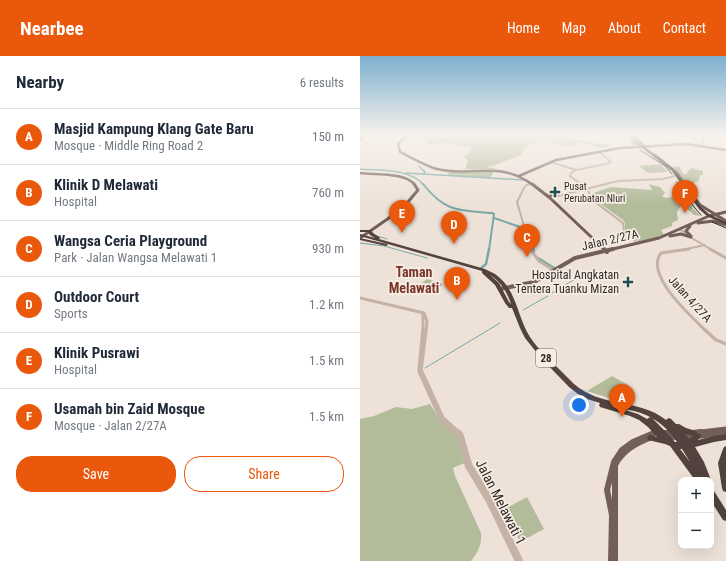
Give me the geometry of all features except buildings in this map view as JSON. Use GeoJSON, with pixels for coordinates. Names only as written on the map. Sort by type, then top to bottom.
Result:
{"type":"FeatureCollection","features":[{"type":"Feature","properties":{"kind":"highway"},"geometry":{"type":"LineString","coordinates":[[657,158],[673,170],[703,210],[726,219]]}},
{"type":"Feature","properties":{"kind":"highway"},"geometry":{"type":"LineString","coordinates":[[658,158],[676,171],[698,203],[726,219]]}},
{"type":"Feature","properties":{"kind":"highway"},"geometry":{"type":"LineString","coordinates":[[361,236],[369,231],[379,239]]}},
{"type":"Feature","properties":{"kind":"highway"},"geometry":{"type":"LineString","coordinates":[[361,236],[379,239],[408,249]]}},
{"type":"Feature","properties":{"kind":"highway"},"geometry":{"type":"LineString","coordinates":[[361,236],[365,241],[375,244],[389,245]]}},
{"type":"Feature","properties":{"kind":"highway"},"geometry":{"type":"LineString","coordinates":[[361,236],[375,244]]}},
{"type":"Feature","properties":{"kind":"highway"},"geometry":{"type":"LineString","coordinates":[[365,241],[365,238],[371,238],[483,271],[504,286]]}},
{"type":"Feature","properties":{"kind":"highway"},"geometry":{"type":"LineString","coordinates":[[371,238],[389,245],[483,271],[496,273],[504,286]]}},
{"type":"Feature","properties":{"kind":"highway"},"geometry":{"type":"LineString","coordinates":[[483,271],[504,286]]}},
{"type":"Feature","properties":{"kind":"highway","name":"28"},"geometry":{"type":"LineString","coordinates":[[504,286],[507,303],[511,307],[523,334],[534,349],[572,389],[582,397],[603,405]]}},
{"type":"Feature","properties":{"kind":"highway","name":"28"},"geometry":{"type":"LineString","coordinates":[[504,286],[531,342],[577,390],[594,400],[654,416],[667,425],[702,477]]}},
{"type":"Feature","properties":{"kind":"highway"},"geometry":{"type":"LineString","coordinates":[[603,405],[638,412],[662,439],[676,446],[688,445],[710,438],[726,436]]}},
{"type":"Feature","properties":{"kind":"highway"},"geometry":{"type":"LineString","coordinates":[[603,405],[637,414],[650,421],[665,435],[701,477]]}},
{"type":"Feature","properties":{"kind":"highway"},"geometry":{"type":"LineString","coordinates":[[638,412],[639,408],[648,410],[682,430],[696,435],[691,442],[691,449]]}},
{"type":"Feature","properties":{"kind":"highway","name":"28"},"geometry":{"type":"LineString","coordinates":[[638,412],[655,419],[664,427],[701,477]]}},
{"type":"Feature","properties":{"kind":"highway"},"geometry":{"type":"LineString","coordinates":[[650,421],[653,428],[651,436],[661,440],[678,451]]}},
{"type":"Feature","properties":{"kind":"highway"},"geometry":{"type":"LineString","coordinates":[[668,421],[682,435],[691,449],[705,473],[704,477]]}},
{"type":"Feature","properties":{"kind":"highway"},"geometry":{"type":"LineString","coordinates":[[678,451],[680,444],[691,449]]}},
{"type":"Feature","properties":{"kind":"highway"},"geometry":{"type":"LineString","coordinates":[[726,449],[722,463],[726,488]]}},
{"type":"Feature","properties":{"kind":"highway"},"geometry":{"type":"LineString","coordinates":[[725,478],[726,457]]}},
{"type":"Feature","properties":{"kind":"highway"},"geometry":{"type":"LineString","coordinates":[[714,494],[726,512]]}},
{"type":"Feature","properties":{"kind":"highway"},"geometry":{"type":"LineString","coordinates":[[714,499],[726,517]]}},
{"type":"Feature","properties":{"kind":"main road"},"geometry":{"type":"LineString","coordinates":[[411,158],[432,168],[454,171],[499,170],[522,175],[550,197],[557,196]]}},
{"type":"Feature","properties":{"kind":"main road"},"geometry":{"type":"LineString","coordinates":[[415,158],[434,167],[457,170],[493,168],[522,175],[550,197],[607,251]]}},
{"type":"Feature","properties":{"kind":"main road"},"geometry":{"type":"LineString","coordinates":[[522,175],[551,162],[575,158]]}},
{"type":"Feature","properties":{"kind":"main road"},"geometry":{"type":"LineString","coordinates":[[657,158],[676,175],[700,206],[715,216]]}},
{"type":"Feature","properties":{"kind":"main road"},"geometry":{"type":"LineString","coordinates":[[658,158],[671,166],[698,206],[706,212],[726,219]]}},
{"type":"Feature","properties":{"kind":"main road"},"geometry":{"type":"LineString","coordinates":[[360,173],[400,177],[411,180],[418,190],[402,209],[369,231]]}},
{"type":"Feature","properties":{"kind":"main road"},"geometry":{"type":"LineString","coordinates":[[550,197],[557,196]]}},
{"type":"Feature","properties":{"kind":"main road"},"geometry":{"type":"LineString","coordinates":[[705,217],[706,212]]}},
{"type":"Feature","properties":{"kind":"main road","name":"Jalan 2/27A"},"geometry":{"type":"LineString","coordinates":[[504,286],[535,283],[571,260],[653,241],[668,236],[705,217],[715,216],[726,219]]}},
{"type":"Feature","properties":{"kind":"main road","name":"Jalan 2/27A"},"geometry":{"type":"LineString","coordinates":[[554,271],[577,259],[659,238],[715,216]]}},
{"type":"Feature","properties":{"kind":"main road"},"geometry":{"type":"LineString","coordinates":[[698,223],[726,219]]}},
{"type":"Feature","properties":{"kind":"main road"},"geometry":{"type":"LineString","coordinates":[[691,226],[686,231],[691,237]]}},
{"type":"Feature","properties":{"kind":"main road"},"geometry":{"type":"LineString","coordinates":[[668,236],[678,234],[691,237]]}},
{"type":"Feature","properties":{"kind":"main road"},"geometry":{"type":"LineString","coordinates":[[629,247],[653,241]]}},
{"type":"Feature","properties":{"kind":"main road"},"geometry":{"type":"LineString","coordinates":[[602,246],[616,249]]}},
{"type":"Feature","properties":{"kind":"main road"},"geometry":{"type":"LineString","coordinates":[[596,253],[602,246]]}},
{"type":"Feature","properties":{"kind":"main road"},"geometry":{"type":"LineString","coordinates":[[696,435],[726,429]]}},
{"type":"Feature","properties":{"kind":"main road"},"geometry":{"type":"LineString","coordinates":[[611,561],[612,515],[607,499],[608,479],[618,455],[627,445],[651,436],[696,435],[726,432]]}},
{"type":"Feature","properties":{"kind":"main road"},"geometry":{"type":"LineString","coordinates":[[615,561],[614,499],[616,465],[618,459],[629,448],[651,436]]}},
{"type":"Feature","properties":{"kind":"main road"},"geometry":{"type":"LineString","coordinates":[[607,499],[612,501],[614,499]]}},
{"type":"Feature","properties":{"kind":"street"},"geometry":{"type":"LineString","coordinates":[[551,162],[575,170],[609,162],[604,158]]}},
{"type":"Feature","properties":{"kind":"street"},"geometry":{"type":"LineString","coordinates":[[575,170],[571,174],[571,178],[585,188],[595,202],[623,223],[624,230],[638,244]]}},
{"type":"Feature","properties":{"kind":"street"},"geometry":{"type":"LineString","coordinates":[[620,180],[665,178],[676,175]]}},
{"type":"Feature","properties":{"kind":"street"},"geometry":{"type":"LineString","coordinates":[[585,188],[621,180],[663,179],[676,175]]}},
{"type":"Feature","properties":{"kind":"street"},"geometry":{"type":"LineString","coordinates":[[557,196],[626,178],[632,179]]}},
{"type":"Feature","properties":{"kind":"street"},"geometry":{"type":"LineString","coordinates":[[531,183],[525,186],[517,202],[524,222],[528,248],[538,261],[554,271]]}},
{"type":"Feature","properties":{"kind":"street"},"geometry":{"type":"LineString","coordinates":[[679,230],[726,257]]}},
{"type":"Feature","properties":{"kind":"street","name":"Jalan 4/27A"},"geometry":{"type":"LineString","coordinates":[[705,245],[661,253],[658,257],[659,278],[710,335],[718,342],[726,344]]}},
{"type":"Feature","properties":{"kind":"street","name":"Jalan Melawati 1"},"geometry":{"type":"LineString","coordinates":[[360,299],[365,298],[424,313],[427,320],[421,370],[443,418],[461,434],[470,465],[491,500],[521,561]]}},
{"type":"Feature","properties":{"kind":"street","name":"Jalan Melawati 1"},"geometry":{"type":"LineString","coordinates":[[360,299],[420,312],[423,314],[424,320],[418,365],[427,392],[441,420],[459,436],[467,466],[488,501],[517,561]]}},
{"type":"Feature","properties":{"kind":"green space"},"geometry":{"type":"Polygon","coordinates":[[[465,158],[514,158],[486,167],[498,169],[465,169],[468,161],[465,158]]]}},
{"type":"Feature","properties":{"kind":"green space"},"geometry":{"type":"Polygon","coordinates":[[[660,164],[668,172],[648,173],[639,166],[660,164]]]}},
{"type":"Feature","properties":{"kind":"green space"},"geometry":{"type":"Polygon","coordinates":[[[679,166],[683,174],[686,174],[691,168],[703,171],[703,175],[700,175],[699,181],[688,185],[673,167],[679,166]]]}},
{"type":"Feature","properties":{"kind":"green space"},"geometry":{"type":"Polygon","coordinates":[[[451,171],[494,171],[490,178],[447,175],[451,171]]]}},
{"type":"Feature","properties":{"kind":"green space"},"geometry":{"type":"Polygon","coordinates":[[[649,184],[660,187],[665,193],[662,196],[666,198],[682,195],[700,216],[694,215],[682,204],[677,212],[678,220],[672,223],[672,226],[661,230],[664,235],[640,243],[625,230],[625,223],[623,220],[598,202],[591,194],[611,187],[652,190],[649,184]]]}},
{"type":"Feature","properties":{"kind":"green space"},"geometry":{"type":"Polygon","coordinates":[[[427,279],[443,284],[434,293],[417,287],[427,279]]]}},
{"type":"Feature","properties":{"kind":"green space"},"geometry":{"type":"Polygon","coordinates":[[[612,376],[628,385],[612,399],[587,391],[612,376]]]}},
{"type":"Feature","properties":{"kind":"green space"},"geometry":{"type":"Polygon","coordinates":[[[430,404],[440,420],[456,433],[467,462],[453,468],[455,476],[481,533],[481,541],[476,555],[471,561],[360,561],[360,419],[374,416],[396,407],[412,409],[430,404]]]}},
{"type":"Feature","properties":{"kind":"green space"},"geometry":{"type":"Polygon","coordinates":[[[527,497],[544,529],[520,542],[505,509],[527,497]]]}},
{"type":"Feature","properties":{"kind":"waterway"},"geometry":{"type":"LineString","coordinates":[[419,166],[425,172],[423,174]]}},
{"type":"Feature","properties":{"kind":"waterway"},"geometry":{"type":"LineString","coordinates":[[360,169],[386,170],[403,173],[411,176],[424,185]]}},
{"type":"Feature","properties":{"kind":"waterway"},"geometry":{"type":"LineString","coordinates":[[406,173],[523,180]]}},
{"type":"Feature","properties":{"kind":"waterway"},"geometry":{"type":"LineString","coordinates":[[424,185],[445,205],[461,210],[491,213]]}},
{"type":"Feature","properties":{"kind":"waterway"},"geometry":{"type":"LineString","coordinates":[[489,250],[494,214],[492,213]]}},
{"type":"Feature","properties":{"kind":"waterway"},"geometry":{"type":"LineString","coordinates":[[494,218],[523,228]]}},
{"type":"Feature","properties":{"kind":"waterway"},"geometry":{"type":"LineString","coordinates":[[527,229],[533,250]]}},
{"type":"Feature","properties":{"kind":"waterway"},"geometry":{"type":"LineString","coordinates":[[377,236],[387,239]]}},
{"type":"Feature","properties":{"kind":"waterway"},"geometry":{"type":"LineString","coordinates":[[360,243],[384,246],[427,258]]}},
{"type":"Feature","properties":{"kind":"waterway"},"geometry":{"type":"LineString","coordinates":[[481,268],[486,264],[489,249]]}},
{"type":"Feature","properties":{"kind":"waterway"},"geometry":{"type":"LineString","coordinates":[[538,258],[554,268]]}},
{"type":"Feature","properties":{"kind":"waterway"},"geometry":{"type":"LineString","coordinates":[[550,294],[580,276]]}},
{"type":"Feature","properties":{"kind":"waterway"},"geometry":{"type":"LineString","coordinates":[[523,310],[548,296]]}},
{"type":"Feature","properties":{"kind":"waterway"},"geometry":{"type":"LineString","coordinates":[[425,368],[500,323]]}},
{"type":"Feature","properties":{"kind":"tram line"},"geometry":{"type":"LineString","coordinates":[[652,158],[665,166],[672,174]]}},
{"type":"Feature","properties":{"kind":"tram line"},"geometry":{"type":"LineString","coordinates":[[683,194],[701,215]]}},
{"type":"Feature","properties":{"kind":"tram line"},"geometry":{"type":"LineString","coordinates":[[712,222],[726,228]]}},
{"type":"Feature","properties":{"kind":"place","name":"Pusat Perubatan Nluri"},"geometry":{"type":"Point","coordinates":[555,192]}},
{"type":"Feature","properties":{"kind":"place","name":"Usamah bin Zaid Mosque"},"geometry":{"type":"Point","coordinates":[685,213]}},
{"type":"Feature","properties":{"kind":"place","name":"Klinik Pusrawi"},"geometry":{"type":"Point","coordinates":[402,233]}},
{"type":"Feature","properties":{"kind":"place","name":"Outdoor Court"},"geometry":{"type":"Point","coordinates":[454,244]}},
{"type":"Feature","properties":{"kind":"place","name":"Wangsa Ceria Playground"},"geometry":{"type":"Point","coordinates":[527,257]}},
{"type":"Feature","properties":{"kind":"place","name":"Hospital Angkatan Tentera Tuanku Mizan"},"geometry":{"type":"Point","coordinates":[628,282]}},
{"type":"Feature","properties":{"kind":"place","name":"Klinik D Melawati"},"geometry":{"type":"Point","coordinates":[457,300]}},
{"type":"Feature","properties":{"kind":"place","name":"Masjid Kampung Klang Gate Baru"},"geometry":{"type":"Point","coordinates":[622,417]}},
{"type":"Feature","properties":{"kind":"district","name":"Taman Melawati"},"geometry":{"type":"Point","coordinates":[414,280]}}]}
